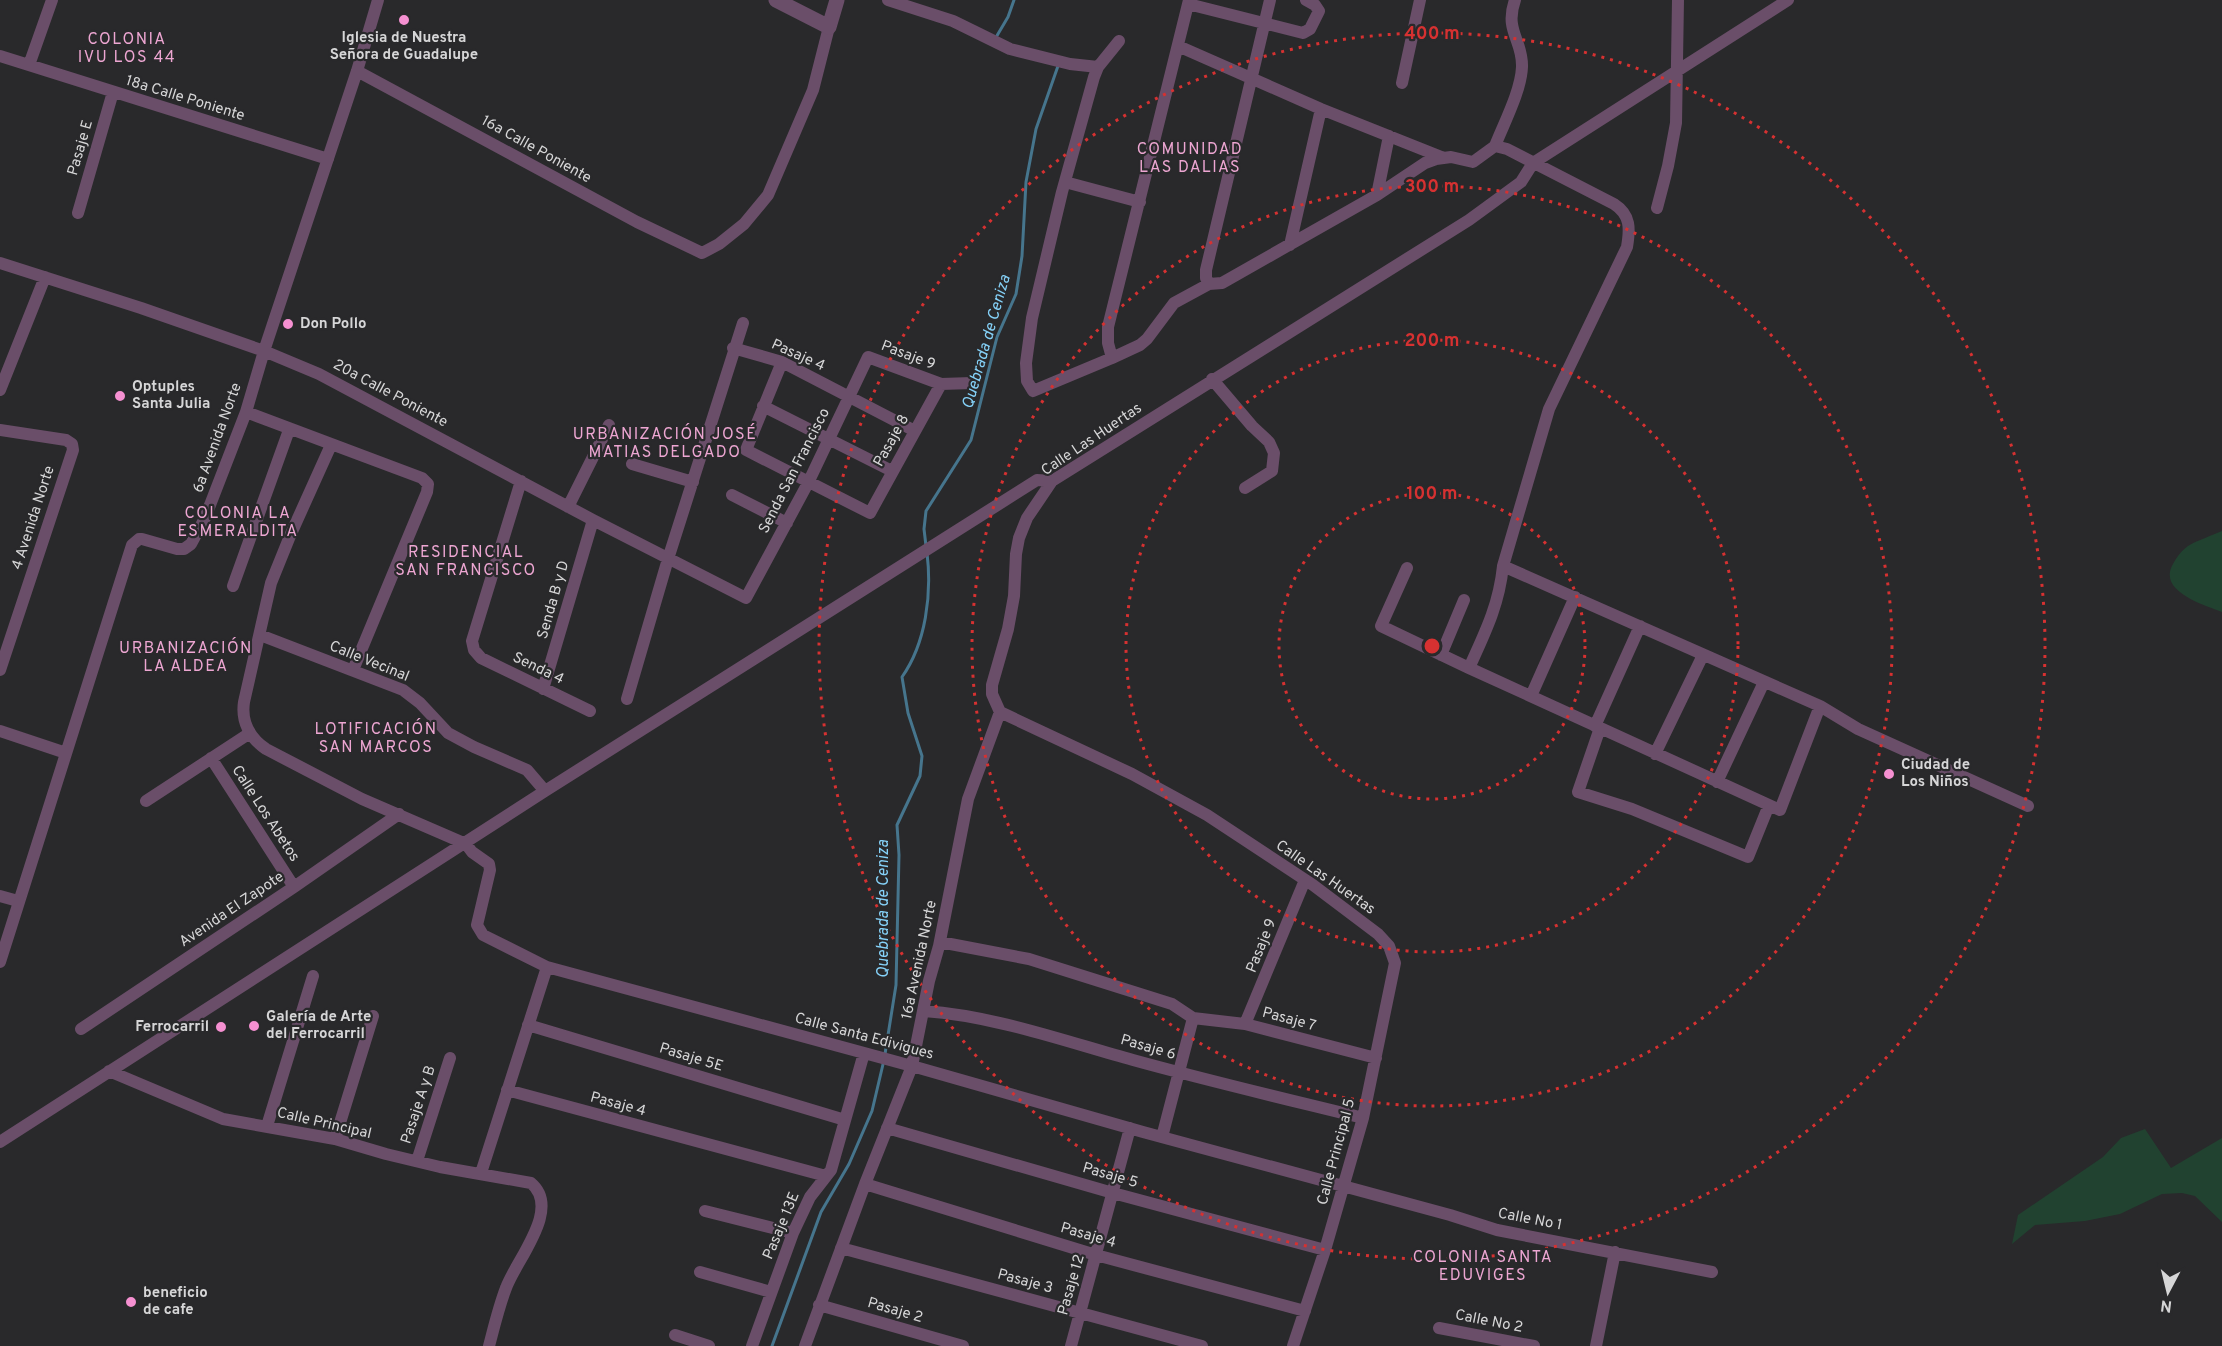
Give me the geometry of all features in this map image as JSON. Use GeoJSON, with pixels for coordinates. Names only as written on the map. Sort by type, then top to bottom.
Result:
{"type":"FeatureCollection","features":[{"type":"Feature","properties":{"kind":"street"},"geometry":{"type":"LineString","coordinates":[[29,65],[52,0]]}},
{"type":"Feature","properties":{"kind":"street","name":"6a Avenida Norte"},"geometry":{"type":"LineString","coordinates":[[0,962],[132,545],[142,539],[180,549],[191,544],[205,518],[246,412],[378,0]]}},
{"type":"Feature","properties":{"kind":"street"},"geometry":{"type":"LineString","coordinates":[[776,0],[829,27],[837,0]]}},
{"type":"Feature","properties":{"kind":"street"},"geometry":{"type":"LineString","coordinates":[[888,0],[953,21],[1010,50],[1070,64],[1098,67]]}},
{"type":"Feature","properties":{"kind":"street"},"geometry":{"type":"LineString","coordinates":[[1209,284],[1206,270],[1270,0]]}},
{"type":"Feature","properties":{"kind":"street"},"geometry":{"type":"LineString","coordinates":[[1112,358],[1108,343],[1108,327],[1189,2],[1303,33],[1308,31],[1319,11],[1315,5],[1306,0]]}},
{"type":"Feature","properties":{"kind":"street"},"geometry":{"type":"LineString","coordinates":[[1401,83],[1420,0]]}},
{"type":"Feature","properties":{"kind":"street"},"geometry":{"type":"LineString","coordinates":[[1119,41],[1098,67],[1065,182],[1032,318],[1026,363],[1027,381],[1033,391],[1140,345],[1174,303],[1209,284],[1222,283],[1377,195],[1425,163],[1451,157],[1473,162],[1495,146],[1521,80],[1521,55],[1511,27],[1510,13],[1515,0]]}},
{"type":"Feature","properties":{"kind":"street"},"geometry":{"type":"LineString","coordinates":[[1657,208],[1676,123],[1678,0]]}},
{"type":"Feature","properties":{"kind":"street","name":"Calle Las Huertas"},"geometry":{"type":"LineString","coordinates":[[1395,963],[1389,946],[1378,934],[1305,880],[1206,815],[1151,784],[1000,712],[992,694],[992,685],[1008,629],[1014,596],[1016,554],[1019,538],[1027,518],[1052,481],[1469,220],[1521,182],[1533,163],[1788,0]]}},
{"type":"Feature","properties":{"kind":"street","name":"16a Calle Poniente"},"geometry":{"type":"LineString","coordinates":[[357,71],[637,222],[702,253],[719,244],[744,224],[768,195],[813,90],[829,27]]}},
{"type":"Feature","properties":{"kind":"street"},"geometry":{"type":"LineString","coordinates":[[1178,46],[1321,109],[1444,158]]}},
{"type":"Feature","properties":{"kind":"street","name":"18a Calle Poniente"},"geometry":{"type":"LineString","coordinates":[[0,56],[328,159]]}},
{"type":"Feature","properties":{"kind":"street","name":"Pasaje E"},"geometry":{"type":"LineString","coordinates":[[78,213],[113,92]]}},
{"type":"Feature","properties":{"kind":"street"},"geometry":{"type":"LineString","coordinates":[[1290,245],[1321,109]]}},
{"type":"Feature","properties":{"kind":"street"},"geometry":{"type":"LineString","coordinates":[[1377,195],[1389,136]]}},
{"type":"Feature","properties":{"kind":"street"},"geometry":{"type":"LineString","coordinates":[[1469,668],[1494,614],[1501,591],[1503,566],[1549,409],[1627,247],[1630,233],[1629,220],[1622,209],[1508,149],[1495,146]]}},
{"type":"Feature","properties":{"kind":"street"},"geometry":{"type":"LineString","coordinates":[[1065,182],[1140,202]]}},
{"type":"Feature","properties":{"kind":"street","name":"20a Calle Poniente"},"geometry":{"type":"LineString","coordinates":[[0,263],[264,351],[319,374],[568,507],[746,598]]}},
{"type":"Feature","properties":{"kind":"street"},"geometry":{"type":"LineString","coordinates":[[0,390],[45,278]]}},
{"type":"Feature","properties":{"kind":"street"},"geometry":{"type":"LineString","coordinates":[[627,699],[668,559],[743,323]]}},
{"type":"Feature","properties":{"kind":"street","name":"Pasaje 4"},"geometry":{"type":"LineString","coordinates":[[734,348],[782,362],[849,397]]}},
{"type":"Feature","properties":{"kind":"street","name":"Pasaje 9"},"geometry":{"type":"LineString","coordinates":[[868,357],[941,384],[972,383]]}},
{"type":"Feature","properties":{"kind":"street","name":"Senda San Francisco"},"geometry":{"type":"LineString","coordinates":[[746,598],[808,483],[868,357]]}},
{"type":"Feature","properties":{"kind":"street"},"geometry":{"type":"LineString","coordinates":[[782,362],[746,450],[808,483]]}},
{"type":"Feature","properties":{"kind":"street"},"geometry":{"type":"LineString","coordinates":[[1212,379],[1252,426],[1269,442],[1274,453],[1272,471],[1245,488]]}},
{"type":"Feature","properties":{"kind":"street","name":"Pasaje 8"},"geometry":{"type":"LineString","coordinates":[[808,483],[870,513],[941,384]]}},
{"type":"Feature","properties":{"kind":"street"},"geometry":{"type":"LineString","coordinates":[[849,397],[915,431]]}},
{"type":"Feature","properties":{"kind":"street"},"geometry":{"type":"LineString","coordinates":[[763,406],[892,471]]}},
{"type":"Feature","properties":{"kind":"street"},"geometry":{"type":"LineString","coordinates":[[246,412],[422,478],[428,484],[428,492],[353,670]]}},
{"type":"Feature","properties":{"kind":"street"},"geometry":{"type":"LineString","coordinates":[[568,507],[609,425]]}},
{"type":"Feature","properties":{"kind":"street","name":"4 Avenida Norte"},"geometry":{"type":"LineString","coordinates":[[0,430],[66,440],[72,444],[73,450],[0,670]]}},
{"type":"Feature","properties":{"kind":"street"},"geometry":{"type":"LineString","coordinates":[[233,586],[289,430]]}},
{"type":"Feature","properties":{"kind":"street"},"geometry":{"type":"LineString","coordinates":[[331,445],[271,583],[243,712],[250,733],[266,749],[326,782],[466,844]]}},
{"type":"Feature","properties":{"kind":"street"},"geometry":{"type":"LineString","coordinates":[[632,464],[693,482]]}},
{"type":"Feature","properties":{"kind":"street"},"geometry":{"type":"LineString","coordinates":[[0,1142],[1037,480],[1052,481]]}},
{"type":"Feature","properties":{"kind":"street","name":"Senda 4"},"geometry":{"type":"LineString","coordinates":[[521,481],[472,641],[474,650],[481,658],[590,711]]}},
{"type":"Feature","properties":{"kind":"street"},"geometry":{"type":"LineString","coordinates":[[732,495],[787,524]]}},
{"type":"Feature","properties":{"kind":"street","name":"Senda B y D"},"geometry":{"type":"LineString","coordinates":[[543,689],[593,520]]}},
{"type":"Feature","properties":{"kind":"street"},"geometry":{"type":"LineString","coordinates":[[1503,566],[1820,706],[1858,729],[2028,806]]}},
{"type":"Feature","properties":{"kind":"street"},"geometry":{"type":"LineString","coordinates":[[1407,568],[1381,626],[1780,810],[1820,706]]}},
{"type":"Feature","properties":{"kind":"street"},"geometry":{"type":"LineString","coordinates":[[1530,696],[1575,597]]}},
{"type":"Feature","properties":{"kind":"street"},"geometry":{"type":"LineString","coordinates":[[1441,655],[1464,600]]}},
{"type":"Feature","properties":{"kind":"street"},"geometry":{"type":"LineString","coordinates":[[1640,626],[1597,727],[1578,792],[1653,817],[1748,857],[1769,805]]}},
{"type":"Feature","properties":{"kind":"street","name":"Calle Vecinal"},"geometry":{"type":"LineString","coordinates":[[260,634],[403,690],[420,703],[448,733],[527,770],[545,792]]}},
{"type":"Feature","properties":{"kind":"street"},"geometry":{"type":"LineString","coordinates":[[1655,754],[1703,655]]}},
{"type":"Feature","properties":{"kind":"street"},"geometry":{"type":"LineString","coordinates":[[1718,782],[1764,682]]}},
{"type":"Feature","properties":{"kind":"street","name":"16a Avenida Norte"},"geometry":{"type":"LineString","coordinates":[[805,1346],[840,1248],[900,1091],[912,1066],[929,981],[940,942],[968,799],[1000,712]]}},
{"type":"Feature","properties":{"kind":"street"},"geometry":{"type":"LineString","coordinates":[[0,731],[66,753]]}},
{"type":"Feature","properties":{"kind":"street"},"geometry":{"type":"LineString","coordinates":[[146,801],[250,733]]}},
{"type":"Feature","properties":{"kind":"street","name":"Calle Los Abetos"},"geometry":{"type":"LineString","coordinates":[[211,758],[294,887]]}},
{"type":"Feature","properties":{"kind":"street","name":"Avenida El Zapote"},"geometry":{"type":"LineString","coordinates":[[81,1029],[399,814]]}},
{"type":"Feature","properties":{"kind":"street","name":"Calle Santa Edivigues"},"geometry":{"type":"LineString","coordinates":[[466,844],[472,852],[489,864],[490,870],[477,928],[483,935],[547,967],[1344,1186]]}},
{"type":"Feature","properties":{"kind":"street","name":"Pasaje 9"},"geometry":{"type":"LineString","coordinates":[[1245,1024],[1305,880]]}},
{"type":"Feature","properties":{"kind":"street"},"geometry":{"type":"LineString","coordinates":[[0,896],[18,901]]}},
{"type":"Feature","properties":{"kind":"street"},"geometry":{"type":"LineString","coordinates":[[940,942],[1029,959],[1172,1004],[1193,1018],[1162,1137]]}},
{"type":"Feature","properties":{"kind":"street","name":"Calle Principal 5"},"geometry":{"type":"LineString","coordinates":[[1293,1346],[1325,1250],[1363,1118],[1395,963]]}},
{"type":"Feature","properties":{"kind":"street"},"geometry":{"type":"LineString","coordinates":[[481,1173],[547,967]]}},
{"type":"Feature","properties":{"kind":"street"},"geometry":{"type":"LineString","coordinates":[[267,1126],[313,976]]}},
{"type":"Feature","properties":{"kind":"street","name":"Pasaje 6"},"geometry":{"type":"LineString","coordinates":[[924,1011],[958,1013],[1012,1026],[1179,1073],[1363,1118]]}},
{"type":"Feature","properties":{"kind":"street"},"geometry":{"type":"LineString","coordinates":[[335,1140],[373,1016]]}},
{"type":"Feature","properties":{"kind":"street","name":"Pasaje 7"},"geometry":{"type":"LineString","coordinates":[[1193,1018],[1245,1024],[1376,1058]]}},
{"type":"Feature","properties":{"kind":"street","name":"Pasaje 5E"},"geometry":{"type":"LineString","coordinates":[[528,1025],[845,1120]]}},
{"type":"Feature","properties":{"kind":"street","name":"Pasaje 13E"},"geometry":{"type":"LineString","coordinates":[[752,1346],[793,1233],[810,1197],[831,1170],[864,1053]]}},
{"type":"Feature","properties":{"kind":"street","name":"Pasaje A y B"},"geometry":{"type":"LineString","coordinates":[[417,1161],[450,1058]]}},
{"type":"Feature","properties":{"kind":"street","name":"Calle Principal"},"geometry":{"type":"LineString","coordinates":[[109,1071],[223,1119],[335,1140],[417,1161],[531,1183],[541,1195],[542,1212],[535,1231],[506,1286],[489,1346]]}},
{"type":"Feature","properties":{"kind":"street","name":"Pasaje 4"},"geometry":{"type":"LineString","coordinates":[[507,1090],[826,1176]]}},
{"type":"Feature","properties":{"kind":"street","name":"Pasaje 5"},"geometry":{"type":"LineString","coordinates":[[887,1128],[1113,1193],[1325,1250]]}},
{"type":"Feature","properties":{"kind":"street","name":"Pasaje 12"},"geometry":{"type":"LineString","coordinates":[[1071,1346],[1130,1128]]}},
{"type":"Feature","properties":{"kind":"street","name":"Pasaje 4"},"geometry":{"type":"LineString","coordinates":[[865,1184],[1096,1255],[1305,1311]]}},
{"type":"Feature","properties":{"kind":"street","name":"Calle No 1"},"geometry":{"type":"LineString","coordinates":[[1344,1186],[1497,1230],[1712,1272]]}},
{"type":"Feature","properties":{"kind":"street"},"geometry":{"type":"LineString","coordinates":[[705,1210],[793,1233]]}},
{"type":"Feature","properties":{"kind":"street","name":"Pasaje 3"},"geometry":{"type":"LineString","coordinates":[[840,1248],[1202,1346]]}},
{"type":"Feature","properties":{"kind":"street"},"geometry":{"type":"LineString","coordinates":[[1596,1346],[1615,1252]]}},
{"type":"Feature","properties":{"kind":"street"},"geometry":{"type":"LineString","coordinates":[[700,1272],[771,1292]]}},
{"type":"Feature","properties":{"kind":"street","name":"Pasaje 2"},"geometry":{"type":"LineString","coordinates":[[819,1305],[963,1346]]}},
{"type":"Feature","properties":{"kind":"street","name":"Calle No 2"},"geometry":{"type":"LineString","coordinates":[[1439,1328],[1534,1346]]}},
{"type":"Feature","properties":{"kind":"street"},"geometry":{"type":"LineString","coordinates":[[675,1335],[709,1346]]}},
{"type":"Feature","properties":{"kind":"green space"},"geometry":{"type":"Polygon","coordinates":[[[2222,531],[2222,612],[2185,596],[2171,582],[2170,574],[2181,552],[2196,542],[2222,531]]]}},
{"type":"Feature","properties":{"kind":"green space"},"geometry":{"type":"Polygon","coordinates":[[[2145,1129],[2171,1168],[2222,1138],[2222,1222],[2195,1196],[2182,1193],[2162,1194],[2120,1214],[2085,1221],[2035,1225],[2012,1244],[2018,1215],[2103,1157],[2121,1138],[2145,1129]]]}},
{"type":"Feature","properties":{"kind":"waterway","name":"Quebrada de Ceniza"},"geometry":{"type":"LineString","coordinates":[[995,39],[1008,17],[1014,0]]}},
{"type":"Feature","properties":{"kind":"waterway","name":"Quebrada de Ceniza"},"geometry":{"type":"LineString","coordinates":[[926,546],[924,529],[926,511],[971,440],[997,337],[1016,294],[1022,256],[1026,182],[1036,129],[1058,66]]}},
{"type":"Feature","properties":{"kind":"waterway","name":"Quebrada de Ceniza"},"geometry":{"type":"LineString","coordinates":[[885,1054],[896,985],[899,855],[897,825],[920,776],[922,756],[908,713],[902,677],[922,634],[929,585],[927,553]]}},
{"type":"Feature","properties":{"kind":"waterway","name":"Quebrada de Ceniza"},"geometry":{"type":"LineString","coordinates":[[772,1346],[821,1212],[849,1164],[872,1111],[884,1060]]}},
{"type":"Feature","properties":{"kind":"place","name":"Iglesia de Nuestra Señora de Guadalupe"},"geometry":{"type":"Point","coordinates":[404,20]}},
{"type":"Feature","properties":{"kind":"place","name":"Don Pollo"},"geometry":{"type":"Point","coordinates":[288,324]}},
{"type":"Feature","properties":{"kind":"place","name":"Optuples Santa Julia"},"geometry":{"type":"Point","coordinates":[120,396]}},
{"type":"Feature","properties":{"kind":"place","name":"Ciudad de Los Niños"},"geometry":{"type":"Point","coordinates":[1889,774]}},
{"type":"Feature","properties":{"kind":"place","name":"Galería de Arte del Ferrocarril"},"geometry":{"type":"Point","coordinates":[254,1026]}},
{"type":"Feature","properties":{"kind":"place","name":"Ferrocarril"},"geometry":{"type":"Point","coordinates":[221,1027]}},
{"type":"Feature","properties":{"kind":"place","name":"beneficio de cafe"},"geometry":{"type":"Point","coordinates":[131,1302]}},
{"type":"Feature","properties":{"kind":"district","name":"COLONIA IVU LOS 44"},"geometry":{"type":"Point","coordinates":[127,49]}},
{"type":"Feature","properties":{"kind":"district","name":"COMUNIDAD LAS DALIAS"},"geometry":{"type":"Point","coordinates":[1190,159]}},
{"type":"Feature","properties":{"kind":"district","name":"URBANIZACIÓN JOSÉ MATIAS DELGADO"},"geometry":{"type":"Point","coordinates":[665,444]}},
{"type":"Feature","properties":{"kind":"district","name":"COLONIA LA ESMERALDITA"},"geometry":{"type":"Point","coordinates":[238,523]}},
{"type":"Feature","properties":{"kind":"district","name":"RESIDENCIAL SAN FRANCISCO"},"geometry":{"type":"Point","coordinates":[466,562]}},
{"type":"Feature","properties":{"kind":"district","name":"URBANIZACIÓN LA ALDEA"},"geometry":{"type":"Point","coordinates":[186,658]}},
{"type":"Feature","properties":{"kind":"district","name":"LOTIFICACIÓN SAN MARCOS"},"geometry":{"type":"Point","coordinates":[376,739]}},
{"type":"Feature","properties":{"kind":"district","name":"COLONIA SANTA EDUVIGES"},"geometry":{"type":"Point","coordinates":[1483,1267]}}]}
